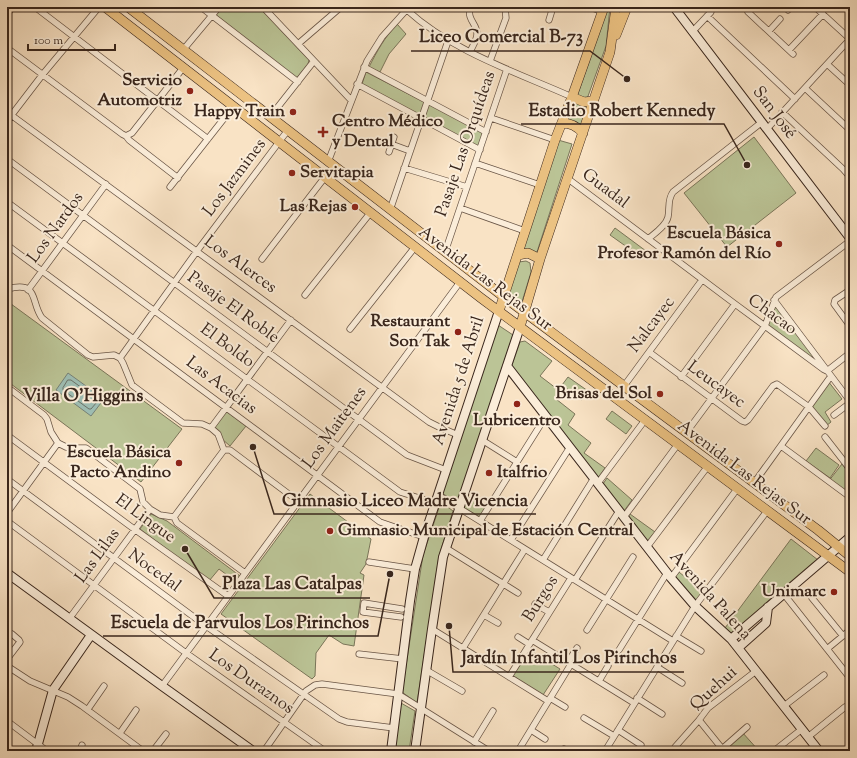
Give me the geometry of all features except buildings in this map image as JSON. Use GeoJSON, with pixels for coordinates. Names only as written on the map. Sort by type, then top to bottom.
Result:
{"type":"FeatureCollection","features":[{"type":"Feature","properties":{"kind":"main road","name":"Avenida Las Rejas Sur"},"geometry":{"type":"LineString","coordinates":[[104,7],[460,282],[850,572]]}},
{"type":"Feature","properties":{"kind":"main road","name":"Avenida Las Rejas Sur"},"geometry":{"type":"LineString","coordinates":[[128,7],[444,252],[850,556]]}},
{"type":"Feature","properties":{"kind":"main road"},"geometry":{"type":"LineString","coordinates":[[610,52],[616,7]]}},
{"type":"Feature","properties":{"kind":"main road"},"geometry":{"type":"LineString","coordinates":[[520,327],[540,259],[582,133],[627,7]]}},
{"type":"Feature","properties":{"kind":"main road","name":"Avenida 5 de Abril"},"geometry":{"type":"LineString","coordinates":[[499,311],[555,140],[572,97],[600,11]]}},
{"type":"Feature","properties":{"kind":"main road"},"geometry":{"type":"LineString","coordinates":[[572,97],[586,102],[593,102]]}},
{"type":"Feature","properties":{"kind":"main road"},"geometry":{"type":"LineString","coordinates":[[562,123],[579,128],[582,133]]}},
{"type":"Feature","properties":{"kind":"main road"},"geometry":{"type":"LineString","coordinates":[[518,255],[528,253],[540,259]]}},
{"type":"Feature","properties":{"kind":"street"},"geometry":{"type":"LineString","coordinates":[[7,14],[13,7]]}},
{"type":"Feature","properties":{"kind":"street"},"geometry":{"type":"LineString","coordinates":[[35,7],[158,100],[208,140]]}},
{"type":"Feature","properties":{"kind":"street"},"geometry":{"type":"LineString","coordinates":[[7,121],[9,113],[99,7]]}},
{"type":"Feature","properties":{"kind":"street"},"geometry":{"type":"LineString","coordinates":[[201,7],[298,82]]}},
{"type":"Feature","properties":{"kind":"street"},"geometry":{"type":"LineString","coordinates":[[183,50],[219,7]]}},
{"type":"Feature","properties":{"kind":"street"},"geometry":{"type":"LineString","coordinates":[[263,7],[351,100]]}},
{"type":"Feature","properties":{"kind":"street"},"geometry":{"type":"LineString","coordinates":[[298,44],[341,7]]}},
{"type":"Feature","properties":{"kind":"street"},"geometry":{"type":"LineString","coordinates":[[470,7],[469,16],[475,26],[477,35],[470,52]]}},
{"type":"Feature","properties":{"kind":"street"},"geometry":{"type":"LineString","coordinates":[[490,61],[506,18],[506,7]]}},
{"type":"Feature","properties":{"kind":"street"},"geometry":{"type":"LineString","coordinates":[[549,20],[553,7]]}},
{"type":"Feature","properties":{"kind":"street"},"geometry":{"type":"LineString","coordinates":[[589,7],[600,11]]}},
{"type":"Feature","properties":{"kind":"street","name":"San José"},"geometry":{"type":"LineString","coordinates":[[674,7],[850,238]]}},
{"type":"Feature","properties":{"kind":"street"},"geometry":{"type":"LineString","coordinates":[[692,32],[712,11],[711,7]]}},
{"type":"Feature","properties":{"kind":"street"},"geometry":{"type":"LineString","coordinates":[[753,7],[748,12],[791,52],[823,14]]}},
{"type":"Feature","properties":{"kind":"street"},"geometry":{"type":"LineString","coordinates":[[648,240],[666,222],[668,217],[669,198],[673,192],[782,112],[850,39],[815,7]]}},
{"type":"Feature","properties":{"kind":"street"},"geometry":{"type":"LineString","coordinates":[[328,162],[364,67],[382,37],[408,8],[431,30],[448,41],[507,69],[572,97]]}},
{"type":"Feature","properties":{"kind":"street"},"geometry":{"type":"LineString","coordinates":[[707,16],[795,99]]}},
{"type":"Feature","properties":{"kind":"street"},"geometry":{"type":"LineString","coordinates":[[769,31],[780,19]]}},
{"type":"Feature","properties":{"kind":"street"},"geometry":{"type":"LineString","coordinates":[[390,210],[448,41]]}},
{"type":"Feature","properties":{"kind":"street"},"geometry":{"type":"LineString","coordinates":[[7,48],[126,136],[129,140],[178,178]]}},
{"type":"Feature","properties":{"kind":"street"},"geometry":{"type":"LineString","coordinates":[[270,117],[314,61]]}},
{"type":"Feature","properties":{"kind":"street"},"geometry":{"type":"LineString","coordinates":[[827,64],[850,85]]}},
{"type":"Feature","properties":{"kind":"street"},"geometry":{"type":"LineString","coordinates":[[364,67],[486,132]]}},
{"type":"Feature","properties":{"kind":"street"},"geometry":{"type":"LineString","coordinates":[[126,136],[132,133],[183,68]]}},
{"type":"Feature","properties":{"kind":"street","name":"Pasaje Las Orquídeas"},"geometry":{"type":"LineString","coordinates":[[444,252],[507,69]]}},
{"type":"Feature","properties":{"kind":"street"},"geometry":{"type":"LineString","coordinates":[[357,84],[480,150]]}},
{"type":"Feature","properties":{"kind":"street"},"geometry":{"type":"LineString","coordinates":[[805,88],[850,130]]}},
{"type":"Feature","properties":{"kind":"street"},"geometry":{"type":"LineString","coordinates":[[170,187],[233,107]]}},
{"type":"Feature","properties":{"kind":"street"},"geometry":{"type":"LineString","coordinates":[[782,112],[843,168],[850,177]]}},
{"type":"Feature","properties":{"kind":"street","name":"Los Alerces"},"geometry":{"type":"LineString","coordinates":[[9,113],[433,424],[458,435]]}},
{"type":"Feature","properties":{"kind":"street"},"geometry":{"type":"LineString","coordinates":[[491,118],[555,140]]}},
{"type":"Feature","properties":{"kind":"street","name":"Los Jazmines"},"geometry":{"type":"LineString","coordinates":[[120,358],[174,282],[288,130]]}},
{"type":"Feature","properties":{"kind":"street"},"geometry":{"type":"LineString","coordinates":[[389,152],[394,137]]}},
{"type":"Feature","properties":{"kind":"street"},"geometry":{"type":"LineString","coordinates":[[391,144],[410,150]]}},
{"type":"Feature","properties":{"kind":"street","name":"Pasaje El Roble"},"geometry":{"type":"LineString","coordinates":[[7,159],[411,458],[446,470]]}},
{"type":"Feature","properties":{"kind":"street"},"geometry":{"type":"LineString","coordinates":[[475,163],[540,185]]}},
{"type":"Feature","properties":{"kind":"street"},"geometry":{"type":"LineString","coordinates":[[404,168],[467,187]]}},
{"type":"Feature","properties":{"kind":"street"},"geometry":{"type":"LineString","coordinates":[[262,259],[325,177]]}},
{"type":"Feature","properties":{"kind":"street","name":"Guadal"},"geometry":{"type":"LineString","coordinates":[[567,178],[702,280]]}},
{"type":"Feature","properties":{"kind":"street","name":"Los Nardos"},"geometry":{"type":"LineString","coordinates":[[28,290],[106,184]]}},
{"type":"Feature","properties":{"kind":"street","name":"El Boldo"},"geometry":{"type":"LineString","coordinates":[[7,202],[400,492],[435,503]]}},
{"type":"Feature","properties":{"kind":"street"},"geometry":{"type":"LineString","coordinates":[[460,208],[525,231]]}},
{"type":"Feature","properties":{"kind":"street"},"geometry":{"type":"LineString","coordinates":[[306,295],[370,212]]}},
{"type":"Feature","properties":{"kind":"street"},"geometry":{"type":"LineString","coordinates":[[686,433],[765,326],[774,300],[779,294],[850,241]]}},
{"type":"Feature","properties":{"kind":"street","name":"Las Acacias"},"geometry":{"type":"LineString","coordinates":[[7,245],[382,524],[424,537]]}},
{"type":"Feature","properties":{"kind":"street"},"geometry":{"type":"LineString","coordinates":[[350,329],[415,247]]}},
{"type":"Feature","properties":{"kind":"street","name":"Chacao"},"geometry":{"type":"LineString","coordinates":[[702,280],[829,373]]}},
{"type":"Feature","properties":{"kind":"street","name":"Nalcayec"},"geometry":{"type":"LineString","coordinates":[[624,386],[702,280]]}},
{"type":"Feature","properties":{"kind":"street","name":"Los Maitenes"},"geometry":{"type":"LineString","coordinates":[[162,686],[460,282]]}},
{"type":"Feature","properties":{"kind":"street"},"geometry":{"type":"LineString","coordinates":[[7,289],[22,287],[28,290],[34,298],[37,310],[42,318],[88,355],[93,357],[114,356],[120,358],[124,363],[132,385],[184,423],[202,424],[211,428],[218,434],[224,450]]}},
{"type":"Feature","properties":{"kind":"street"},"geometry":{"type":"LineString","coordinates":[[850,290],[835,300],[834,304],[850,326]]}},
{"type":"Feature","properties":{"kind":"street"},"geometry":{"type":"LineString","coordinates":[[774,300],[850,402],[834,415]]}},
{"type":"Feature","properties":{"kind":"street"},"geometry":{"type":"LineString","coordinates":[[681,377],[735,304]]}},
{"type":"Feature","properties":{"kind":"street","name":"Avenida 5 de Abril"},"geometry":{"type":"LineString","coordinates":[[391,751],[402,659],[416,569],[424,537],[499,311]]}},
{"type":"Feature","properties":{"kind":"street"},"geometry":{"type":"LineString","coordinates":[[211,428],[291,320]]}},
{"type":"Feature","properties":{"kind":"street"},"geometry":{"type":"LineString","coordinates":[[415,751],[440,571],[459,508],[520,327]]}},
{"type":"Feature","properties":{"kind":"street","name":"Leucayec"},"geometry":{"type":"LineString","coordinates":[[648,352],[742,421],[745,422],[748,420],[775,384],[809,407]]}},
{"type":"Feature","properties":{"kind":"street"},"geometry":{"type":"LineString","coordinates":[[754,483],[809,407],[829,373],[850,353]]}},
{"type":"Feature","properties":{"kind":"street","name":"Avenida Palena"},"geometry":{"type":"LineString","coordinates":[[507,366],[669,575],[695,606],[731,639],[819,751]]}},
{"type":"Feature","properties":{"kind":"street"},"geometry":{"type":"LineString","coordinates":[[7,387],[44,414],[48,419],[51,432],[58,443],[71,448],[86,448],[140,489],[143,502],[150,509],[160,515],[174,517]]}},
{"type":"Feature","properties":{"kind":"street"},"geometry":{"type":"LineString","coordinates":[[809,407],[826,426]]}},
{"type":"Feature","properties":{"kind":"street"},"geometry":{"type":"LineString","coordinates":[[480,521],[546,416]]}},
{"type":"Feature","properties":{"kind":"street"},"geometry":{"type":"LineString","coordinates":[[543,560],[596,481],[645,420]]}},
{"type":"Feature","properties":{"kind":"street","name":"El Lingue"},"geometry":{"type":"LineString","coordinates":[[7,435],[228,596]]}},
{"type":"Feature","properties":{"kind":"street"},"geometry":{"type":"LineString","coordinates":[[825,437],[850,469]]}},
{"type":"Feature","properties":{"kind":"street"},"geometry":{"type":"LineString","coordinates":[[482,440],[517,462]]}},
{"type":"Feature","properties":{"kind":"street"},"geometry":{"type":"LineString","coordinates":[[7,513],[58,443]]}},
{"type":"Feature","properties":{"kind":"street","name":"Burgos"},"geometry":{"type":"LineString","coordinates":[[509,677],[549,612],[621,514],[678,444]]}},
{"type":"Feature","properties":{"kind":"street"},"geometry":{"type":"LineString","coordinates":[[781,446],[850,497]]}},
{"type":"Feature","properties":{"kind":"street"},"geometry":{"type":"LineString","coordinates":[[511,540],[570,447]]}},
{"type":"Feature","properties":{"kind":"street"},"geometry":{"type":"LineString","coordinates":[[224,450],[230,450],[298,501]]}},
{"type":"Feature","properties":{"kind":"street"},"geometry":{"type":"LineString","coordinates":[[174,517],[224,450]]}},
{"type":"Feature","properties":{"kind":"street"},"geometry":{"type":"LineString","coordinates":[[647,547],[708,466]]}},
{"type":"Feature","properties":{"kind":"street","name":"Nocedal"},"geometry":{"type":"LineString","coordinates":[[7,479],[206,626],[343,721],[394,728]]}},
{"type":"Feature","properties":{"kind":"street"},"geometry":{"type":"LineString","coordinates":[[619,650],[638,619],[669,575],[737,489]]}},
{"type":"Feature","properties":{"kind":"street"},"geometry":{"type":"LineString","coordinates":[[438,495],[673,641]]}},
{"type":"Feature","properties":{"kind":"street","name":"Las Lilas"},"geometry":{"type":"LineString","coordinates":[[69,619],[150,509]]}},
{"type":"Feature","properties":{"kind":"street"},"geometry":{"type":"LineString","coordinates":[[605,751],[695,606],[767,511]]}},
{"type":"Feature","properties":{"kind":"street"},"geometry":{"type":"LineString","coordinates":[[174,517],[177,523],[245,573]]}},
{"type":"Feature","properties":{"kind":"street","name":"Los Duraznos"},"geometry":{"type":"LineString","coordinates":[[7,521],[186,653],[325,751]]}},
{"type":"Feature","properties":{"kind":"street"},"geometry":{"type":"LineString","coordinates":[[731,639],[850,537]]}},
{"type":"Feature","properties":{"kind":"street"},"geometry":{"type":"LineString","coordinates":[[446,548],[518,593]]}},
{"type":"Feature","properties":{"kind":"street"},"geometry":{"type":"LineString","coordinates":[[463,648],[525,549]]}},
{"type":"Feature","properties":{"kind":"street"},"geometry":{"type":"LineString","coordinates":[[587,630],[633,557]]}},
{"type":"Feature","properties":{"kind":"street"},"geometry":{"type":"LineString","coordinates":[[368,562],[416,569]]}},
{"type":"Feature","properties":{"kind":"street"},"geometry":{"type":"LineString","coordinates":[[7,573],[253,751]]}},
{"type":"Feature","properties":{"kind":"street"},"geometry":{"type":"LineString","coordinates":[[783,593],[850,678]]}},
{"type":"Feature","properties":{"kind":"street"},"geometry":{"type":"LineString","coordinates":[[812,598],[843,636]]}},
{"type":"Feature","properties":{"kind":"street"},"geometry":{"type":"LineString","coordinates":[[407,626],[401,617],[402,609],[410,601]]}},
{"type":"Feature","properties":{"kind":"street"},"geometry":{"type":"LineString","coordinates":[[401,617],[363,612],[364,603],[402,609]]}},
{"type":"Feature","properties":{"kind":"street"},"geometry":{"type":"LineString","coordinates":[[536,604],[549,612]]}},
{"type":"Feature","properties":{"kind":"street"},"geometry":{"type":"LineString","coordinates":[[738,648],[766,623],[768,607]]}},
{"type":"Feature","properties":{"kind":"street"},"geometry":{"type":"LineString","coordinates":[[484,615],[498,623]]}},
{"type":"Feature","properties":{"kind":"street"},"geometry":{"type":"LineString","coordinates":[[432,628],[509,677],[549,700],[565,707]]}},
{"type":"Feature","properties":{"kind":"street"},"geometry":{"type":"LineString","coordinates":[[827,649],[850,630]]}},
{"type":"Feature","properties":{"kind":"street"},"geometry":{"type":"LineString","coordinates":[[7,659],[20,642],[12,634]]}},
{"type":"Feature","properties":{"kind":"street"},"geometry":{"type":"LineString","coordinates":[[37,747],[53,690],[91,635]]}},
{"type":"Feature","properties":{"kind":"street"},"geometry":{"type":"LineString","coordinates":[[518,636],[570,663],[599,682],[662,714]]}},
{"type":"Feature","properties":{"kind":"street"},"geometry":{"type":"LineString","coordinates":[[676,636],[701,651]]}},
{"type":"Feature","properties":{"kind":"street"},"geometry":{"type":"LineString","coordinates":[[518,751],[549,700],[577,648]]}},
{"type":"Feature","properties":{"kind":"street"},"geometry":{"type":"LineString","coordinates":[[359,654],[402,659]]}},
{"type":"Feature","properties":{"kind":"street"},"geometry":{"type":"LineString","coordinates":[[7,666],[30,681],[68,697],[88,709],[144,751]]}},
{"type":"Feature","properties":{"kind":"street"},"geometry":{"type":"LineString","coordinates":[[599,682],[608,666]]}},
{"type":"Feature","properties":{"kind":"street"},"geometry":{"type":"LineString","coordinates":[[657,667],[682,683]]}},
{"type":"Feature","properties":{"kind":"street"},"geometry":{"type":"LineString","coordinates":[[426,670],[462,692]]}},
{"type":"Feature","properties":{"kind":"street","name":"Quehui"},"geometry":{"type":"LineString","coordinates":[[674,749],[708,708],[756,671]]}},
{"type":"Feature","properties":{"kind":"street"},"geometry":{"type":"LineString","coordinates":[[784,706],[824,675]]}},
{"type":"Feature","properties":{"kind":"street"},"geometry":{"type":"LineString","coordinates":[[264,751],[309,688],[322,684],[398,694],[489,751]]}},
{"type":"Feature","properties":{"kind":"street"},"geometry":{"type":"LineString","coordinates":[[88,709],[104,686]]}},
{"type":"Feature","properties":{"kind":"street"},"geometry":{"type":"LineString","coordinates":[[808,737],[845,707]]}},
{"type":"Feature","properties":{"kind":"street"},"geometry":{"type":"LineString","coordinates":[[120,733],[136,710]]}},
{"type":"Feature","properties":{"kind":"street"},"geometry":{"type":"LineString","coordinates":[[474,742],[493,711]]}},
{"type":"Feature","properties":{"kind":"street"},"geometry":{"type":"LineString","coordinates":[[584,718],[614,736]]}},
{"type":"Feature","properties":{"kind":"street"},"geometry":{"type":"LineString","coordinates":[[699,720],[723,750],[747,727]]}},
{"type":"Feature","properties":{"kind":"street"},"geometry":{"type":"LineString","coordinates":[[7,721],[37,747],[47,751]]}},
{"type":"Feature","properties":{"kind":"street"},"geometry":{"type":"LineString","coordinates":[[774,751],[802,729]]}},
{"type":"Feature","properties":{"kind":"street"},"geometry":{"type":"LineString","coordinates":[[531,730],[545,739]]}},
{"type":"Feature","properties":{"kind":"street"},"geometry":{"type":"LineString","coordinates":[[618,730],[641,744]]}},
{"type":"Feature","properties":{"kind":"street"},"geometry":{"type":"LineString","coordinates":[[153,751],[166,734]]}},
{"type":"Feature","properties":{"kind":"green space"},"geometry":{"type":"Polygon","coordinates":[[[222,7],[259,7],[309,60],[308,64],[296,79],[216,15],[222,7]]]}},
{"type":"Feature","properties":{"kind":"green space"},"geometry":{"type":"Polygon","coordinates":[[[608,7],[610,7],[606,46],[587,99],[577,96],[608,7]]]}},
{"type":"Feature","properties":{"kind":"green space"},"geometry":{"type":"Polygon","coordinates":[[[397,24],[406,34],[389,54],[380,72],[369,67],[382,44],[397,24]]]}},
{"type":"Feature","properties":{"kind":"green space"},"geometry":{"type":"Polygon","coordinates":[[[366,72],[482,132],[483,134],[478,146],[362,84],[366,72]]]}},
{"type":"Feature","properties":{"kind":"green space"},"geometry":{"type":"Polygon","coordinates":[[[574,101],[587,107],[581,125],[566,119],[574,101]]]}},
{"type":"Feature","properties":{"kind":"green space"},"geometry":{"type":"Polygon","coordinates":[[[754,137],[796,193],[727,247],[684,193],[754,137]]]}},
{"type":"Feature","properties":{"kind":"green space"},"geometry":{"type":"Polygon","coordinates":[[[558,140],[572,144],[536,255],[522,251],[558,140]]]}},
{"type":"Feature","properties":{"kind":"green space"},"geometry":{"type":"Polygon","coordinates":[[[615,228],[646,251],[641,257],[610,235],[615,228]]]}},
{"type":"Feature","properties":{"kind":"green space"},"geometry":{"type":"Polygon","coordinates":[[[526,261],[530,263],[531,272],[521,305],[508,294],[519,262],[526,261]]]}},
{"type":"Feature","properties":{"kind":"green space"},"geometry":{"type":"Polygon","coordinates":[[[7,301],[182,429],[141,482],[7,381],[7,301]]]}},
{"type":"Feature","properties":{"kind":"green space"},"geometry":{"type":"Polygon","coordinates":[[[775,302],[823,368],[766,324],[775,302]]]}},
{"type":"Feature","properties":{"kind":"green space"},"geometry":{"type":"Polygon","coordinates":[[[498,325],[513,335],[457,503],[442,493],[498,325]]]}},
{"type":"Feature","properties":{"kind":"green space"},"geometry":{"type":"Polygon","coordinates":[[[525,341],[552,361],[540,376],[561,392],[556,399],[575,414],[568,425],[591,443],[584,453],[605,468],[597,479],[511,368],[520,342],[525,341]]]}},
{"type":"Feature","properties":{"kind":"green space"},"geometry":{"type":"Polygon","coordinates":[[[568,377],[588,391],[582,400],[562,385],[568,377]]]}},
{"type":"Feature","properties":{"kind":"green space"},"geometry":{"type":"Polygon","coordinates":[[[828,381],[842,399],[825,412],[831,422],[826,426],[809,409],[828,381]]]}},
{"type":"Feature","properties":{"kind":"green space"},"geometry":{"type":"Polygon","coordinates":[[[226,411],[246,426],[230,446],[222,439],[220,432],[214,427],[226,411]]]}},
{"type":"Feature","properties":{"kind":"green space"},"geometry":{"type":"Polygon","coordinates":[[[612,411],[632,426],[626,434],[606,419],[612,411]]]}},
{"type":"Feature","properties":{"kind":"green space"},"geometry":{"type":"Polygon","coordinates":[[[816,448],[839,465],[830,478],[806,461],[816,448]]]}},
{"type":"Feature","properties":{"kind":"green space"},"geometry":{"type":"Polygon","coordinates":[[[842,464],[850,475],[850,499],[828,482],[842,464]]]}},
{"type":"Feature","properties":{"kind":"green space"},"geometry":{"type":"Polygon","coordinates":[[[607,478],[632,500],[624,511],[603,484],[607,478]]]}},
{"type":"Feature","properties":{"kind":"green space"},"geometry":{"type":"Polygon","coordinates":[[[310,494],[371,539],[366,564],[360,573],[364,575],[354,646],[343,644],[329,635],[316,653],[315,676],[312,679],[221,614],[310,494]]]}},
{"type":"Feature","properties":{"kind":"green space"},"geometry":{"type":"Polygon","coordinates":[[[467,496],[486,508],[480,517],[463,507],[467,496]]]}},
{"type":"Feature","properties":{"kind":"green space"},"geometry":{"type":"Polygon","coordinates":[[[441,502],[453,511],[439,556],[417,703],[402,692],[423,555],[441,502]]]}},
{"type":"Feature","properties":{"kind":"green space"},"geometry":{"type":"Polygon","coordinates":[[[151,514],[167,521],[240,576],[235,581],[219,569],[209,581],[140,529],[151,514]]]}},
{"type":"Feature","properties":{"kind":"green space"},"geometry":{"type":"Polygon","coordinates":[[[630,514],[655,532],[647,541],[627,518],[630,514]]]}},
{"type":"Feature","properties":{"kind":"green space"},"geometry":{"type":"Polygon","coordinates":[[[791,539],[818,560],[732,634],[725,628],[791,539]]]}},
{"type":"Feature","properties":{"kind":"green space"},"geometry":{"type":"Polygon","coordinates":[[[679,572],[704,593],[698,602],[675,577],[679,572]]]}},
{"type":"Feature","properties":{"kind":"green space"},"geometry":{"type":"Polygon","coordinates":[[[530,650],[560,669],[543,695],[513,676],[530,650]]]}},
{"type":"Feature","properties":{"kind":"green space"},"geometry":{"type":"Polygon","coordinates":[[[401,703],[415,711],[409,751],[394,751],[401,703]]]}},
{"type":"Feature","properties":{"kind":"green space"},"geometry":{"type":"Polygon","coordinates":[[[742,732],[759,751],[724,751],[742,732]]]}},
{"type":"Feature","properties":{"kind":"water"},"geometry":{"type":"Polygon","coordinates":[[[68,373],[104,399],[91,416],[56,390],[68,373]]]}},
{"type":"Feature","properties":{"kind":"place","name":"Liceo Comercial B-73"},"geometry":{"type":"Point","coordinates":[627,79]}},
{"type":"Feature","properties":{"kind":"place","name":"Servicio Automotriz"},"geometry":{"type":"Point","coordinates":[190,91]}},
{"type":"Feature","properties":{"kind":"place","name":"Happy Train"},"geometry":{"type":"Point","coordinates":[293,112]}},
{"type":"Feature","properties":{"kind":"place","name":"Centro Médico y Dental"},"geometry":{"type":"Point","coordinates":[323,132]}},
{"type":"Feature","properties":{"kind":"place","name":"Estadio Robert Kennedy"},"geometry":{"type":"Point","coordinates":[747,165]}},
{"type":"Feature","properties":{"kind":"place","name":"Servitapia"},"geometry":{"type":"Point","coordinates":[292,173]}},
{"type":"Feature","properties":{"kind":"place","name":"Las Rejas"},"geometry":{"type":"Point","coordinates":[355,207]}},
{"type":"Feature","properties":{"kind":"place","name":"Escuela Básica Profesor Ramón del Río"},"geometry":{"type":"Point","coordinates":[779,244]}},
{"type":"Feature","properties":{"kind":"place","name":"Restaurant Son Tak"},"geometry":{"type":"Point","coordinates":[458,332]}},
{"type":"Feature","properties":{"kind":"place","name":"Brisas del Sol"},"geometry":{"type":"Point","coordinates":[660,394]}},
{"type":"Feature","properties":{"kind":"place","name":"Lubricentro"},"geometry":{"type":"Point","coordinates":[517,404]}},
{"type":"Feature","properties":{"kind":"place","name":"Gimnasio Liceo Madre Vicencia"},"geometry":{"type":"Point","coordinates":[253,447]}},
{"type":"Feature","properties":{"kind":"place","name":"Escuela Básica Pacto Andino"},"geometry":{"type":"Point","coordinates":[179,463]}},
{"type":"Feature","properties":{"kind":"place","name":"Italfrio"},"geometry":{"type":"Point","coordinates":[489,473]}},
{"type":"Feature","properties":{"kind":"place","name":"Gimnasio Municipal de Estación Central"},"geometry":{"type":"Point","coordinates":[330,531]}},
{"type":"Feature","properties":{"kind":"place","name":"Plaza Las Catalpas"},"geometry":{"type":"Point","coordinates":[185,549]}},
{"type":"Feature","properties":{"kind":"place","name":"Escuela de Parvulos Los Pirinchos"},"geometry":{"type":"Point","coordinates":[390,574]}},
{"type":"Feature","properties":{"kind":"place","name":"Unimarc"},"geometry":{"type":"Point","coordinates":[834,592]}},
{"type":"Feature","properties":{"kind":"place","name":"Jardín Infantil Los Pirinchos"},"geometry":{"type":"Point","coordinates":[449,626]}},
{"type":"Feature","properties":{"kind":"district","name":"Villa O'Higgins"},"geometry":{"type":"Point","coordinates":[83,397]}}]}
